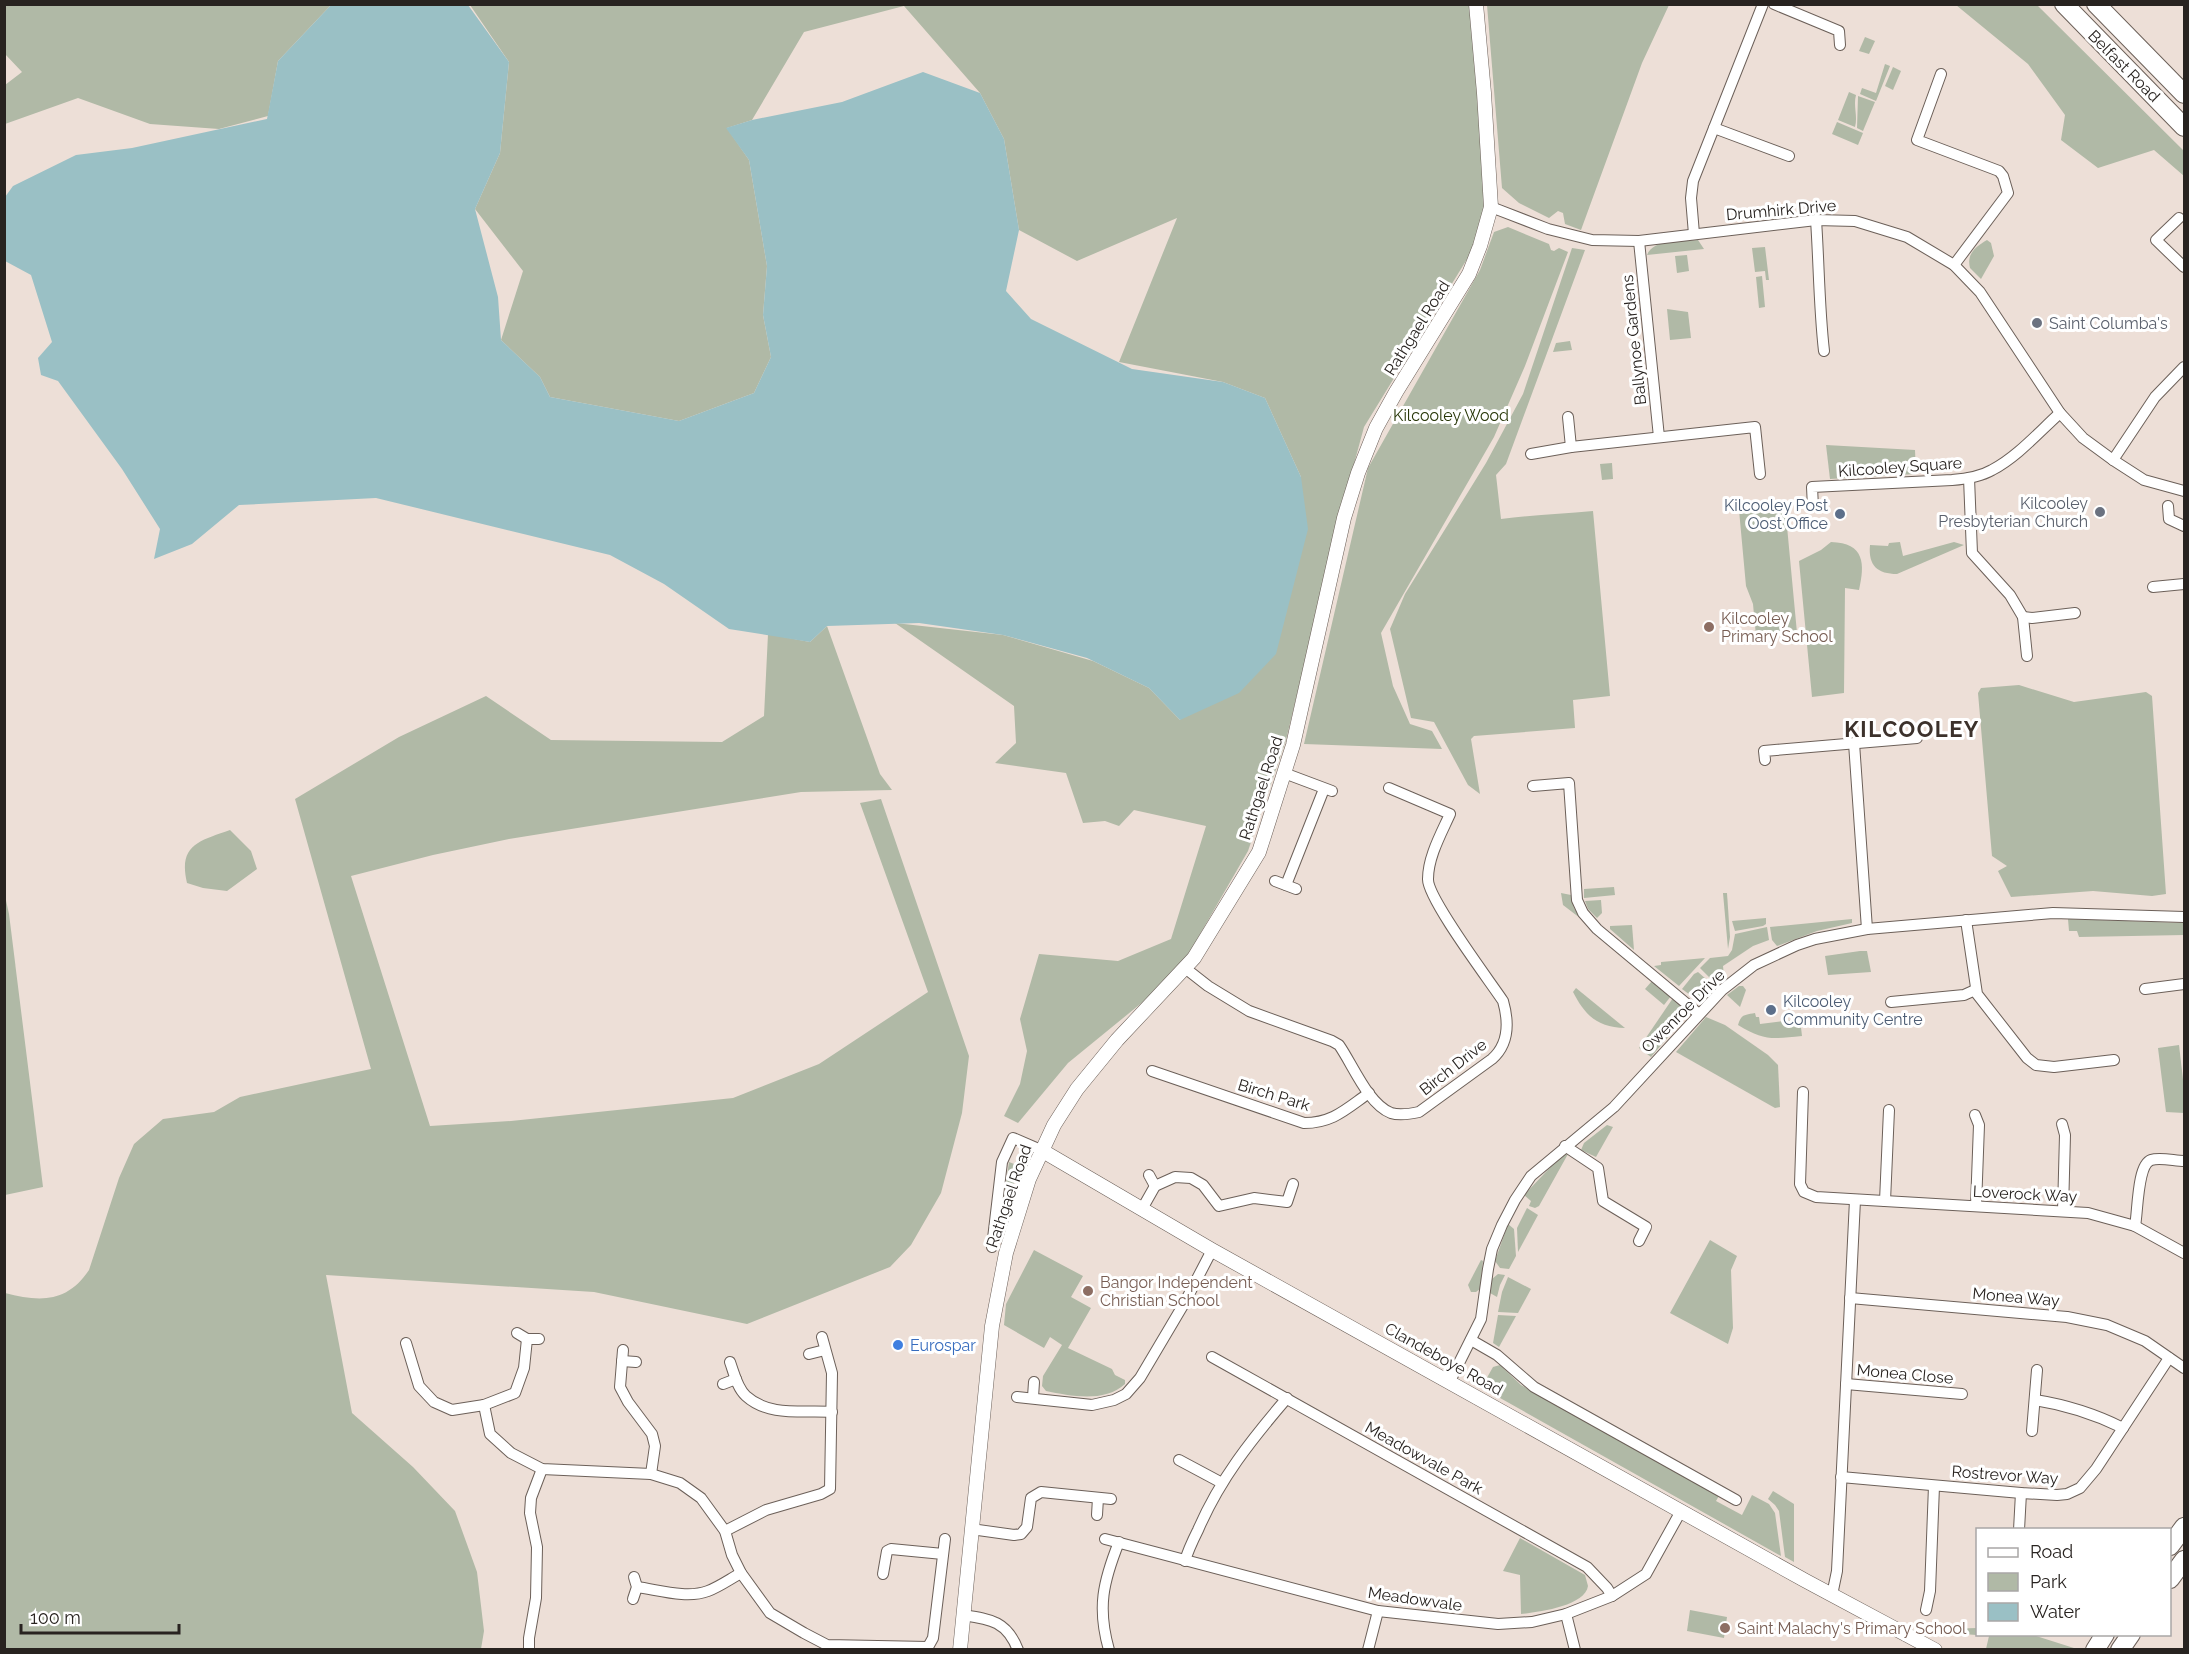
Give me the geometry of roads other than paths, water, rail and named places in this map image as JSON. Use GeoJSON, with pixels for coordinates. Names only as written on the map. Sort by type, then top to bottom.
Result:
{"type":"FeatureCollection","features":[{"type":"Feature","properties":{"kind":"highway","name":"Belfast Road"},"geometry":{"type":"LineString","coordinates":[[2064,4],[2184,127]]}},
{"type":"Feature","properties":{"kind":"highway","name":"Belfast Road"},"geometry":{"type":"LineString","coordinates":[[2096,4],[2184,94]]}},
{"type":"Feature","properties":{"kind":"highway"},"geometry":{"type":"LineString","coordinates":[[2171,1543],[2184,1527]]}},
{"type":"Feature","properties":{"kind":"highway"},"geometry":{"type":"LineString","coordinates":[[2171,1578],[2184,1560]]}},
{"type":"Feature","properties":{"kind":"highway"},"geometry":{"type":"LineString","coordinates":[[2095,1650],[2104,1636]]}},
{"type":"Feature","properties":{"kind":"highway"},"geometry":{"type":"LineString","coordinates":[[2109,1650],[2117,1636]]}},
{"type":"Feature","properties":{"kind":"highway"},"geometry":{"type":"LineString","coordinates":[[2120,1650],[2130,1636]]}},
{"type":"Feature","properties":{"kind":"street","name":"Rathgael Road"},"geometry":{"type":"LineString","coordinates":[[960,1650],[992,1326],[1009,1241],[1041,1150],[1077,1089],[1116,1040],[1185,968],[1211,931],[1259,852],[1284,774],[1305,694],[1344,518],[1358,473],[1376,428],[1396,392],[1469,274],[1491,207],[1476,4]]}},
{"type":"Feature","properties":{"kind":"street"},"geometry":{"type":"LineString","coordinates":[[1694,234],[1691,198],[1693,181],[1763,4]]}},
{"type":"Feature","properties":{"kind":"street"},"geometry":{"type":"LineString","coordinates":[[1774,4],[1839,31],[1840,45]]}},
{"type":"Feature","properties":{"kind":"street"},"geometry":{"type":"LineString","coordinates":[[1941,74],[1917,140],[1999,171],[2003,176],[2008,193],[1954,265]]}},
{"type":"Feature","properties":{"kind":"street"},"geometry":{"type":"LineString","coordinates":[[1714,128],[1789,156]]}},
{"type":"Feature","properties":{"kind":"street","name":"Drumhirk Drive"},"geometry":{"type":"LineString","coordinates":[[1491,207],[1548,229],[1582,238],[1612,242],[1639,241],[1816,220],[1855,221],[1907,237],[1954,265],[1980,292],[2060,413],[2083,438],[2144,480],[2184,492]]}},
{"type":"Feature","properties":{"kind":"street"},"geometry":{"type":"LineString","coordinates":[[2180,218],[2156,240],[2184,267]]}},
{"type":"Feature","properties":{"kind":"street"},"geometry":{"type":"LineString","coordinates":[[1816,220],[1820,267],[1818,285],[1824,351]]}},
{"type":"Feature","properties":{"kind":"street","name":"Ballynoe Gardens"},"geometry":{"type":"LineString","coordinates":[[1639,241],[1659,437]]}},
{"type":"Feature","properties":{"kind":"street"},"geometry":{"type":"LineString","coordinates":[[2113,460],[2155,397],[2184,367]]}},
{"type":"Feature","properties":{"kind":"street","name":"Kilcooley Square"},"geometry":{"type":"LineString","coordinates":[[1813,507],[1812,487],[1969,478],[1992,470],[2014,454],[2060,413]]}},
{"type":"Feature","properties":{"kind":"street"},"geometry":{"type":"LineString","coordinates":[[1568,417],[1571,447]]}},
{"type":"Feature","properties":{"kind":"street"},"geometry":{"type":"LineString","coordinates":[[1531,454],[1544,450],[1755,427],[1760,474]]}},
{"type":"Feature","properties":{"kind":"street"},"geometry":{"type":"LineString","coordinates":[[1969,478],[1972,553],[2010,595],[2023,617],[2027,656]]}},
{"type":"Feature","properties":{"kind":"street"},"geometry":{"type":"LineString","coordinates":[[2168,506],[2169,519],[2184,526]]}},
{"type":"Feature","properties":{"kind":"street"},"geometry":{"type":"LineString","coordinates":[[2153,587],[2184,584]]}},
{"type":"Feature","properties":{"kind":"street"},"geometry":{"type":"LineString","coordinates":[[2023,617],[2075,613]]}},
{"type":"Feature","properties":{"kind":"street"},"geometry":{"type":"LineString","coordinates":[[1765,760],[1764,751],[1917,738]]}},
{"type":"Feature","properties":{"kind":"street"},"geometry":{"type":"LineString","coordinates":[[1854,743],[1867,929]]}},
{"type":"Feature","properties":{"kind":"street"},"geometry":{"type":"LineString","coordinates":[[1275,881],[1291,887],[1328,790],[1284,774]]}},
{"type":"Feature","properties":{"kind":"street"},"geometry":{"type":"LineString","coordinates":[[1533,786],[1569,783],[1577,900],[1583,913],[1597,929],[1700,1014]]}},
{"type":"Feature","properties":{"kind":"street","name":"Birch Drive"},"geometry":{"type":"LineString","coordinates":[[1185,968],[1208,986],[1249,1011],[1339,1045],[1375,1102],[1390,1113],[1407,1115],[1419,1112],[1498,1054],[1506,1038],[1507,1015],[1503,1001],[1428,887],[1427,877],[1433,854],[1450,814],[1389,788]]}},
{"type":"Feature","properties":{"kind":"street","name":"Owenroe Drive"},"geometry":{"type":"LineString","coordinates":[[1450,1381],[1472,1341],[1480,1319],[1492,1250],[1515,1200],[1531,1176],[1614,1107],[1722,990],[1754,965],[1815,939],[1867,929],[2053,913],[2184,917]]}},
{"type":"Feature","properties":{"kind":"street"},"geometry":{"type":"LineString","coordinates":[[1966,920],[1975,990],[2027,1058],[2036,1065],[2054,1067],[2114,1060]]}},
{"type":"Feature","properties":{"kind":"street"},"geometry":{"type":"LineString","coordinates":[[2145,989],[2184,984]]}},
{"type":"Feature","properties":{"kind":"street"},"geometry":{"type":"LineString","coordinates":[[1890,1002],[1964,995],[1975,990]]}},
{"type":"Feature","properties":{"kind":"street","name":"Birch Park"},"geometry":{"type":"LineString","coordinates":[[1152,1071],[1304,1123],[1320,1123],[1332,1119],[1369,1093]]}},
{"type":"Feature","properties":{"kind":"street"},"geometry":{"type":"LineString","coordinates":[[1159,1087],[1164,1076]]}},
{"type":"Feature","properties":{"kind":"street","name":"Loverock Way"},"geometry":{"type":"LineString","coordinates":[[1803,1092],[1800,1184],[1804,1192],[1816,1197],[1855,1200],[2088,1213],[2135,1226],[2184,1252]]}},
{"type":"Feature","properties":{"kind":"street"},"geometry":{"type":"LineString","coordinates":[[1885,1201],[1889,1110]]}},
{"type":"Feature","properties":{"kind":"street"},"geometry":{"type":"LineString","coordinates":[[1975,1115],[1979,1125],[1976,1206]]}},
{"type":"Feature","properties":{"kind":"street"},"geometry":{"type":"LineString","coordinates":[[2062,1124],[2065,1135],[2063,1211]]}},
{"type":"Feature","properties":{"kind":"street"},"geometry":{"type":"LineString","coordinates":[[992,1247],[1002,1162],[1013,1138],[1041,1150]]}},
{"type":"Feature","properties":{"kind":"street"},"geometry":{"type":"LineString","coordinates":[[1565,1146],[1598,1168],[1603,1201],[1646,1227],[1639,1241]]}},
{"type":"Feature","properties":{"kind":"street","name":"Clandeboye Road"},"geometry":{"type":"LineString","coordinates":[[1041,1150],[1212,1250],[1935,1650]]}},
{"type":"Feature","properties":{"kind":"street"},"geometry":{"type":"LineString","coordinates":[[2135,1226],[2144,1166],[2152,1160],[2184,1161]]}},
{"type":"Feature","properties":{"kind":"street"},"geometry":{"type":"LineString","coordinates":[[1149,1175],[1155,1186]]}},
{"type":"Feature","properties":{"kind":"street"},"geometry":{"type":"LineString","coordinates":[[1142,1209],[1155,1186],[1174,1177],[1191,1178],[1203,1185],[1219,1206],[1254,1198],[1287,1203],[1293,1184]]}},
{"type":"Feature","properties":{"kind":"street"},"geometry":{"type":"LineString","coordinates":[[1832,1595],[1837,1571],[1855,1200]]}},
{"type":"Feature","properties":{"kind":"street"},"geometry":{"type":"LineString","coordinates":[[1017,1397],[1092,1405],[1114,1400],[1126,1394],[1140,1378],[1185,1302],[1212,1250]]}},
{"type":"Feature","properties":{"kind":"street","name":"Monea Way"},"geometry":{"type":"LineString","coordinates":[[1850,1298],[2067,1317],[2117,1329],[2145,1341],[2169,1358]]}},
{"type":"Feature","properties":{"kind":"street"},"geometry":{"type":"LineString","coordinates":[[406,1343],[419,1386],[434,1402],[452,1410],[484,1405],[515,1393],[524,1368],[522,1336],[539,1339]]}},
{"type":"Feature","properties":{"kind":"street"},"geometry":{"type":"LineString","coordinates":[[725,1531],[766,1510],[821,1494],[830,1489],[832,1373],[822,1337]]}},
{"type":"Feature","properties":{"kind":"street"},"geometry":{"type":"LineString","coordinates":[[1472,1341],[1497,1355],[1534,1387],[1736,1500]]}},
{"type":"Feature","properties":{"kind":"street"},"geometry":{"type":"LineString","coordinates":[[809,1354],[825,1350]]}},
{"type":"Feature","properties":{"kind":"street"},"geometry":{"type":"LineString","coordinates":[[636,1362],[622,1355],[620,1387],[628,1402],[652,1434],[655,1446],[651,1474]]}},
{"type":"Feature","properties":{"kind":"street","name":"Meadowvale Park"},"geometry":{"type":"LineString","coordinates":[[1212,1356],[1587,1567],[1612,1596]]}},
{"type":"Feature","properties":{"kind":"street"},"geometry":{"type":"LineString","coordinates":[[2169,1358],[2184,1368]]}},
{"type":"Feature","properties":{"kind":"street","name":"Rostrevor Way"},"geometry":{"type":"LineString","coordinates":[[1841,1478],[2021,1493],[2067,1494],[2080,1488],[2169,1358]]}},
{"type":"Feature","properties":{"kind":"street"},"geometry":{"type":"LineString","coordinates":[[730,1362],[745,1396],[766,1409],[832,1412]]}},
{"type":"Feature","properties":{"kind":"street"},"geometry":{"type":"LineString","coordinates":[[2032,1431],[2037,1370]]}},
{"type":"Feature","properties":{"kind":"street"},"geometry":{"type":"LineString","coordinates":[[723,1384],[736,1379]]}},
{"type":"Feature","properties":{"kind":"street"},"geometry":{"type":"LineString","coordinates":[[1033,1397],[1034,1382]]}},
{"type":"Feature","properties":{"kind":"street","name":"Monea Close"},"geometry":{"type":"LineString","coordinates":[[1846,1384],[1962,1394]]}},
{"type":"Feature","properties":{"kind":"street"},"geometry":{"type":"LineString","coordinates":[[1185,1561],[1202,1520],[1222,1483],[1243,1450],[1287,1398]]}},
{"type":"Feature","properties":{"kind":"street"},"geometry":{"type":"LineString","coordinates":[[2035,1400],[2068,1406],[2123,1428]]}},
{"type":"Feature","properties":{"kind":"street"},"geometry":{"type":"LineString","coordinates":[[484,1405],[490,1434],[511,1453],[542,1469],[651,1474],[680,1483],[701,1498],[725,1531],[732,1555],[741,1573],[770,1613],[827,1647],[928,1647],[933,1638],[945,1539]]}},
{"type":"Feature","properties":{"kind":"street"},"geometry":{"type":"LineString","coordinates":[[1179,1460],[1222,1483]]}},
{"type":"Feature","properties":{"kind":"street"},"geometry":{"type":"LineString","coordinates":[[529,1650],[536,1598],[537,1547],[530,1513],[542,1469]]}},
{"type":"Feature","properties":{"kind":"street"},"geometry":{"type":"LineString","coordinates":[[1926,1610],[1930,1591],[1934,1486]]}},
{"type":"Feature","properties":{"kind":"street"},"geometry":{"type":"LineString","coordinates":[[971,1529],[1021,1534],[1027,1527],[1031,1498],[1041,1492],[1111,1499]]}},
{"type":"Feature","properties":{"kind":"street"},"geometry":{"type":"LineString","coordinates":[[2019,1528],[2021,1493]]}},
{"type":"Feature","properties":{"kind":"street"},"geometry":{"type":"LineString","coordinates":[[1097,1515],[1098,1498]]}},
{"type":"Feature","properties":{"kind":"street","name":"Meadowvale"},"geometry":{"type":"LineString","coordinates":[[1105,1539],[1378,1611],[1498,1624],[1532,1622],[1566,1614],[1612,1596],[1646,1574],[1681,1511]]}},
{"type":"Feature","properties":{"kind":"street"},"geometry":{"type":"LineString","coordinates":[[1109,1650],[1102,1622],[1101,1604],[1105,1581],[1119,1542]]}},
{"type":"Feature","properties":{"kind":"street"},"geometry":{"type":"LineString","coordinates":[[883,1574],[882,1548],[943,1554]]}},
{"type":"Feature","properties":{"kind":"street"},"geometry":{"type":"LineString","coordinates":[[633,1599],[636,1582],[681,1593],[699,1593],[709,1591],[741,1573]]}},
{"type":"Feature","properties":{"kind":"street"},"geometry":{"type":"LineString","coordinates":[[1368,1650],[1378,1611]]}},
{"type":"Feature","properties":{"kind":"street"},"geometry":{"type":"LineString","coordinates":[[1566,1614],[1575,1650]]}},
{"type":"Feature","properties":{"kind":"street"},"geometry":{"type":"LineString","coordinates":[[963,1616],[992,1620],[999,1624],[1010,1634],[1018,1650]]}},
{"type":"Feature","properties":{"kind":"water"},"geometry":{"type":"Polygon","coordinates":[[[331,5],[468,5],[509,62],[500,153],[475,209],[498,297],[501,340],[540,377],[550,397],[679,421],[754,393],[771,357],[763,315],[767,266],[749,160],[726,128],[752,120],[842,102],[923,72],[980,93],[1004,139],[1019,230],[1006,291],[1031,319],[1132,369],[1223,382],[1265,398],[1301,477],[1308,529],[1276,654],[1239,693],[1180,720],[1149,688],[1087,658],[1003,635],[919,623],[827,626],[810,642],[729,629],[664,584],[610,555],[376,498],[239,505],[192,544],[154,559],[160,529],[122,469],[58,381],[41,375],[38,358],[52,342],[31,275],[5,261],[5,197],[13,186],[76,155],[132,148],[267,119],[278,61],[331,5]]]}},
{"type":"Feature","properties":{"kind":"place","name":"Saint Columba's"},"geometry":{"type":"Point","coordinates":[2037,323]}},
{"type":"Feature","properties":{"kind":"place","name":"Kilcooley Presbyterian Church"},"geometry":{"type":"Point","coordinates":[2100,512]}},
{"type":"Feature","properties":{"kind":"place","name":"Kilcooley Post Oost Office"},"geometry":{"type":"Point","coordinates":[1840,514]}},
{"type":"Feature","properties":{"kind":"place","name":"Kilcooley Primary School"},"geometry":{"type":"Point","coordinates":[1709,627]}},
{"type":"Feature","properties":{"kind":"place","name":"Kilcooley Community Centre"},"geometry":{"type":"Point","coordinates":[1771,1010]}},
{"type":"Feature","properties":{"kind":"place","name":"Bangor Independent Christian School"},"geometry":{"type":"Point","coordinates":[1088,1291]}},
{"type":"Feature","properties":{"kind":"place","name":"Eurospar"},"geometry":{"type":"Point","coordinates":[898,1345]}},
{"type":"Feature","properties":{"kind":"place","name":"Saint Malachy's Primary School"},"geometry":{"type":"Point","coordinates":[1725,1628]}},
{"type":"Feature","properties":{"kind":"district","name":"KILCOOLEY"},"geometry":{"type":"Point","coordinates":[1912,729]}},
{"type":"Feature","properties":{"kind":"park label","name":"Kilcooley Wood"},"geometry":{"type":"Point","coordinates":[1451,415]}}]}
